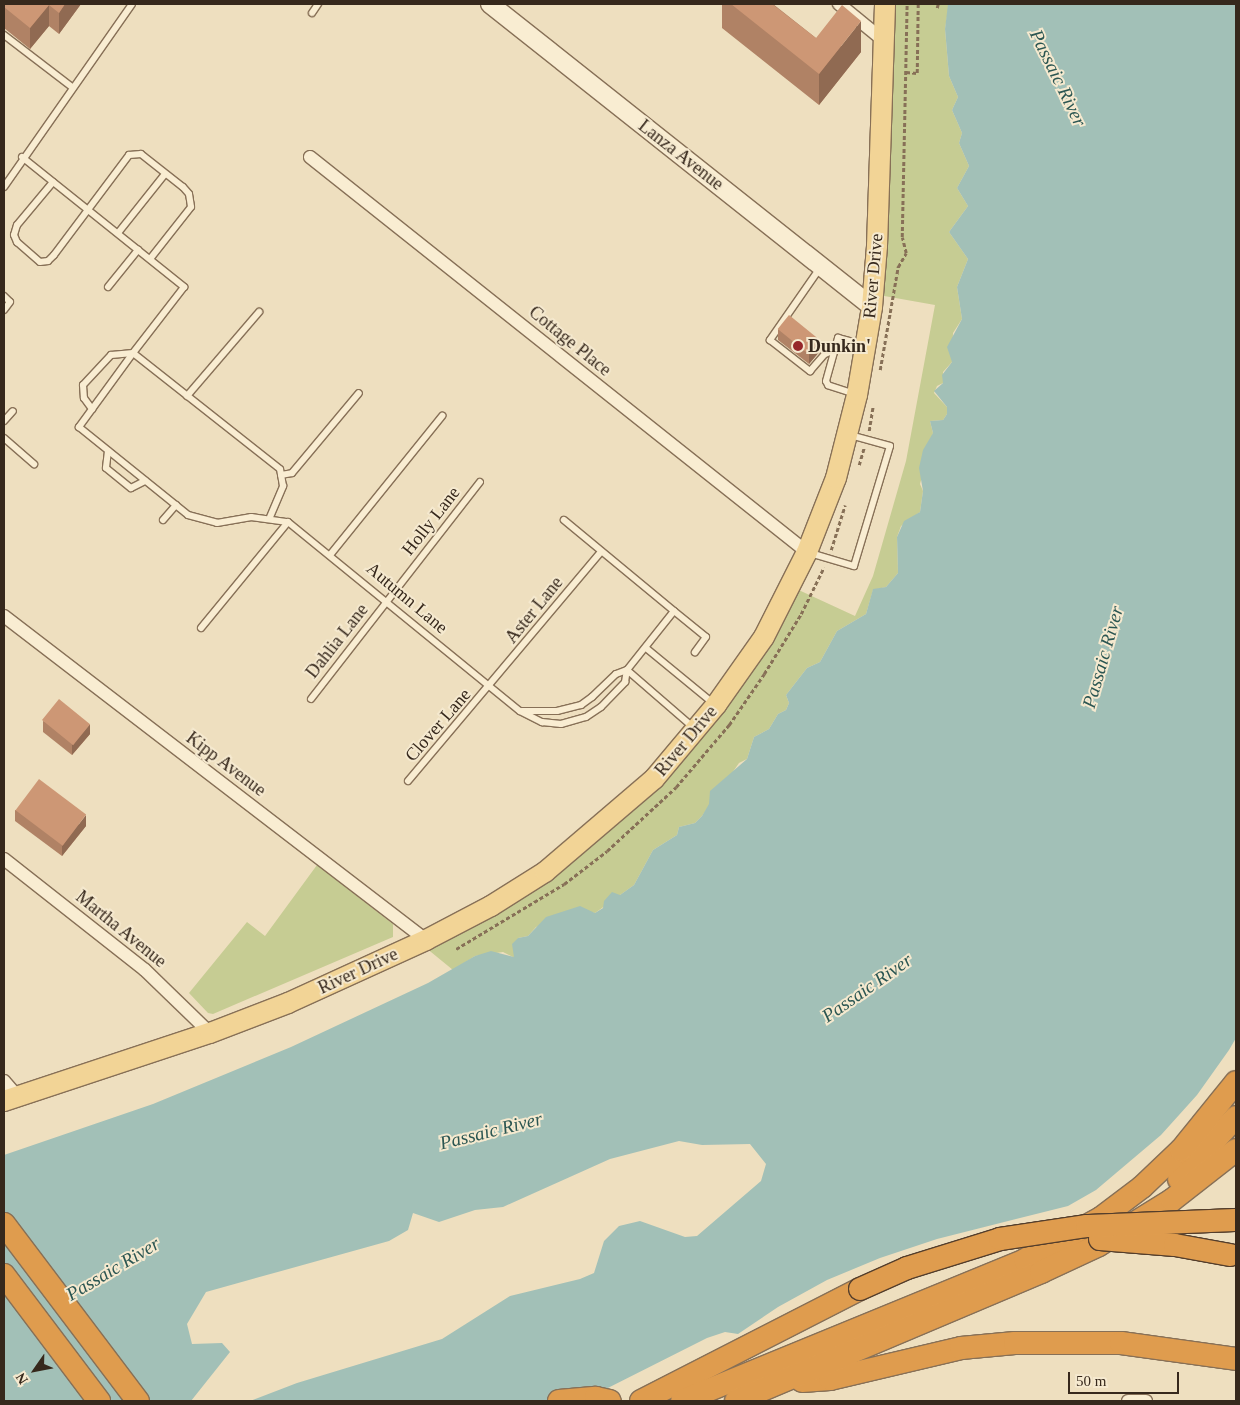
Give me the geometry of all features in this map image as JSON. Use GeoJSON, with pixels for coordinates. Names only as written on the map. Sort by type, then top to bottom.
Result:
{"type":"FeatureCollection","features":[{"type":"Feature","properties":{"kind":"highway"},"geometry":{"type":"LineString","coordinates":[[682,1401],[1025,1260],[1101,1218],[1142,1187],[1181,1150],[1236,1082]]}},
{"type":"Feature","properties":{"kind":"highway"},"geometry":{"type":"LineString","coordinates":[[1069,1259],[1133,1217],[1174,1184],[1236,1117]]}},
{"type":"Feature","properties":{"kind":"highway"},"geometry":{"type":"LineString","coordinates":[[736,1401],[1069,1259],[1148,1216],[1236,1150]]}},
{"type":"Feature","properties":{"kind":"highway"},"geometry":{"type":"LineString","coordinates":[[642,1401],[860,1289],[907,1268],[1000,1239],[1088,1226],[1236,1220]]}},
{"type":"Feature","properties":{"kind":"highway"},"geometry":{"type":"LineString","coordinates":[[4,1224],[138,1401]]}},
{"type":"Feature","properties":{"kind":"highway"},"geometry":{"type":"LineString","coordinates":[[860,1289],[958,1255],[1064,1239],[1122,1239],[1233,1256]]}},
{"type":"Feature","properties":{"kind":"highway"},"geometry":{"type":"LineString","coordinates":[[4,1275],[99,1401]]}},
{"type":"Feature","properties":{"kind":"highway"},"geometry":{"type":"LineString","coordinates":[[781,1383],[830,1379],[960,1348],[1015,1343],[1120,1343],[1236,1359]]}},
{"type":"Feature","properties":{"kind":"highway"},"geometry":{"type":"LineString","coordinates":[[559,1401],[596,1398],[610,1401]]}},
{"type":"Feature","properties":{"kind":"main road","name":"River Drive"},"geometry":{"type":"LineString","coordinates":[[11,1099],[210,1033],[288,1003],[426,940],[545,872],[654,779],[716,706],[764,637],[807,552],[836,478],[847,434],[872,307],[878,246],[885,4]]}},
{"type":"Feature","properties":{"kind":"street","name":"Lanza Avenue"},"geometry":{"type":"LineString","coordinates":[[490,4],[872,307]]}},
{"type":"Feature","properties":{"kind":"street"},"geometry":{"type":"LineString","coordinates":[[839,4],[884,40]]}},
{"type":"Feature","properties":{"kind":"street","name":"Cottage Place"},"geometry":{"type":"LineString","coordinates":[[310,156],[807,552]]}},
{"type":"Feature","properties":{"kind":"street","name":"Kipp Avenue"},"geometry":{"type":"LineString","coordinates":[[4,616],[426,940]]}},
{"type":"Feature","properties":{"kind":"street","name":"Martha Avenue"},"geometry":{"type":"LineString","coordinates":[[4,859],[145,970],[210,1033]]}},
{"type":"Feature","properties":{"kind":"street"},"geometry":{"type":"LineString","coordinates":[[4,1081],[11,1099]]}},
{"type":"Feature","properties":{"kind":"street"},"geometry":{"type":"LineString","coordinates":[[1128,1401],[1146,1401]]}},
{"type":"Feature","properties":{"kind":"lane"},"geometry":{"type":"LineString","coordinates":[[4,184],[132,4]]}},
{"type":"Feature","properties":{"kind":"lane"},"geometry":{"type":"LineString","coordinates":[[312,12],[318,4]]}},
{"type":"Feature","properties":{"kind":"lane"},"geometry":{"type":"LineString","coordinates":[[4,35],[72,87]]}},
{"type":"Feature","properties":{"kind":"lane"},"geometry":{"type":"LineString","coordinates":[[22,157],[53,182],[87,209],[138,250],[150,259],[191,206],[189,194],[140,154],[128,155],[87,209],[54,255],[48,261],[40,262],[17,242],[14,235],[17,225],[53,182]]}},
{"type":"Feature","properties":{"kind":"lane"},"geometry":{"type":"LineString","coordinates":[[118,234],[164,174]]}},
{"type":"Feature","properties":{"kind":"lane"},"geometry":{"type":"LineString","coordinates":[[108,287],[138,250]]}},
{"type":"Feature","properties":{"kind":"lane","name":"Autumn Lane"},"geometry":{"type":"LineString","coordinates":[[150,259],[184,287],[79,427],[145,481],[199,520],[217,523],[270,517],[288,522],[490,688],[520,711],[542,722],[561,724],[586,717],[601,707],[625,682],[627,670]]}},
{"type":"Feature","properties":{"kind":"lane"},"geometry":{"type":"LineString","coordinates":[[821,267],[770,340],[810,371],[825,354],[835,350]]}},
{"type":"Feature","properties":{"kind":"lane"},"geometry":{"type":"LineString","coordinates":[[4,296],[10,302],[4,310]]}},
{"type":"Feature","properties":{"kind":"lane"},"geometry":{"type":"LineString","coordinates":[[187,396],[259,312]]}},
{"type":"Feature","properties":{"kind":"lane"},"geometry":{"type":"LineString","coordinates":[[856,394],[826,383],[838,338],[865,345]]}},
{"type":"Feature","properties":{"kind":"lane"},"geometry":{"type":"LineString","coordinates":[[92,409],[84,398],[83,386],[111,355],[133,353],[280,469],[283,486],[270,517]]}},
{"type":"Feature","properties":{"kind":"lane"},"geometry":{"type":"LineString","coordinates":[[281,475],[292,473],[359,393]]}},
{"type":"Feature","properties":{"kind":"lane"},"geometry":{"type":"LineString","coordinates":[[4,422],[13,410]]}},
{"type":"Feature","properties":{"kind":"lane"},"geometry":{"type":"LineString","coordinates":[[330,555],[442,416]]}},
{"type":"Feature","properties":{"kind":"lane"},"geometry":{"type":"LineString","coordinates":[[807,552],[854,566],[890,446],[847,434]]}},
{"type":"Feature","properties":{"kind":"lane"},"geometry":{"type":"LineString","coordinates":[[4,438],[34,464]]}},
{"type":"Feature","properties":{"kind":"lane"},"geometry":{"type":"LineString","coordinates":[[108,451],[106,468],[130,488],[145,481]]}},
{"type":"Feature","properties":{"kind":"lane","name":"Holly Lane"},"geometry":{"type":"LineString","coordinates":[[387,602],[480,482]]}},
{"type":"Feature","properties":{"kind":"lane"},"geometry":{"type":"LineString","coordinates":[[163,520],[176,505]]}},
{"type":"Feature","properties":{"kind":"lane"},"geometry":{"type":"LineString","coordinates":[[564,520],[706,637],[695,652]]}},
{"type":"Feature","properties":{"kind":"lane"},"geometry":{"type":"LineString","coordinates":[[201,628],[288,522]]}},
{"type":"Feature","properties":{"kind":"lane","name":"Aster Lane"},"geometry":{"type":"LineString","coordinates":[[490,688],[602,552]]}},
{"type":"Feature","properties":{"kind":"lane","name":"Dahlia Lane"},"geometry":{"type":"LineString","coordinates":[[311,699],[387,602]]}},
{"type":"Feature","properties":{"kind":"lane","name":"Autumn Lane"},"geometry":{"type":"LineString","coordinates":[[520,711],[557,711],[581,705],[616,674],[627,670],[674,611]]}},
{"type":"Feature","properties":{"kind":"lane"},"geometry":{"type":"LineString","coordinates":[[646,648],[716,706]]}},
{"type":"Feature","properties":{"kind":"lane"},"geometry":{"type":"LineString","coordinates":[[627,670],[696,729]]}},
{"type":"Feature","properties":{"kind":"lane","name":"Clover Lane"},"geometry":{"type":"LineString","coordinates":[[408,782],[490,688]]}},
{"type":"Feature","properties":{"kind":"path"},"geometry":{"type":"LineString","coordinates":[[906,72],[916,74],[918,4]]}},
{"type":"Feature","properties":{"kind":"path"},"geometry":{"type":"LineString","coordinates":[[937,8],[938,4]]}},
{"type":"Feature","properties":{"kind":"green space"},"geometry":{"type":"Polygon","coordinates":[[[884,4],[949,4],[945,29],[949,76],[958,97],[952,110],[962,133],[959,143],[969,166],[957,188],[968,206],[949,232],[968,259],[957,287],[962,319],[953,333],[952,362],[943,372],[943,383],[937,386],[934,393],[947,407],[947,414],[943,420],[930,421],[933,433],[920,484],[923,491],[920,512],[901,526],[897,537],[898,573],[886,587],[873,590],[866,614],[837,631],[820,662],[807,668],[786,695],[789,703],[786,710],[778,714],[769,729],[754,737],[747,759],[739,763],[702,816],[695,823],[679,827],[677,835],[653,850],[634,885],[595,913],[585,911],[536,927],[528,936],[518,938],[515,958],[503,952],[475,956],[453,970],[420,943],[545,872],[654,779],[790,586],[855,616],[873,576],[906,461],[935,305],[873,294],[884,4]]]}},
{"type":"Feature","properties":{"kind":"green space"},"geometry":{"type":"Polygon","coordinates":[[[317,865],[393,924],[393,937],[213,1014],[208,1013],[189,993],[247,922],[265,936],[317,865]]]}},
{"type":"Feature","properties":{"kind":"water","name":"Passaic River"},"geometry":{"type":"Polygon","coordinates":[[[948,4],[1236,4],[1236,1038],[1229,1050],[1197,1095],[1161,1135],[1096,1190],[1068,1206],[937,1239],[880,1258],[827,1280],[778,1307],[738,1334],[725,1332],[707,1338],[582,1401],[250,1401],[297,1383],[442,1339],[510,1296],[580,1279],[594,1273],[604,1241],[619,1226],[640,1221],[685,1237],[697,1236],[761,1181],[766,1164],[750,1144],[702,1145],[679,1141],[610,1159],[503,1207],[475,1210],[439,1222],[413,1213],[408,1230],[389,1241],[206,1292],[187,1324],[192,1344],[222,1343],[230,1352],[191,1401],[4,1401],[4,1155],[153,1104],[291,1047],[428,983],[475,956],[491,951],[514,957],[512,944],[518,938],[528,936],[546,917],[580,906],[595,913],[603,908],[604,901],[612,892],[620,895],[634,885],[653,850],[677,835],[679,827],[695,823],[702,816],[709,804],[710,791],[747,759],[754,737],[769,729],[778,714],[786,710],[789,703],[786,695],[807,668],[820,662],[837,631],[866,614],[873,589],[886,587],[898,573],[897,537],[904,521],[920,512],[923,491],[919,468],[923,450],[933,433],[930,421],[943,420],[947,414],[947,407],[934,391],[943,383],[942,375],[952,362],[947,347],[962,319],[957,287],[968,259],[949,232],[968,206],[957,188],[969,166],[959,143],[962,133],[952,110],[958,97],[949,76],[945,29],[948,4]]]}},
{"type":"Feature","properties":{"kind":"building"},"geometry":{"type":"Polygon","coordinates":[[[4,4],[65,4],[59,13],[49,5],[30,28],[4,7],[4,4]]]}},
{"type":"Feature","properties":{"kind":"building"},"geometry":{"type":"Polygon","coordinates":[[[731,4],[772,4],[816,38],[842,5],[861,21],[819,74],[731,4]]]}},
{"type":"Feature","properties":{"kind":"building"},"geometry":{"type":"Polygon","coordinates":[[[789,315],[820,340],[809,354],[778,329],[789,315]]]}},
{"type":"Feature","properties":{"kind":"building"},"geometry":{"type":"Polygon","coordinates":[[[59,699],[90,724],[73,745],[42,720],[59,699]]]}},
{"type":"Feature","properties":{"kind":"building"},"geometry":{"type":"Polygon","coordinates":[[[39,779],[86,815],[63,846],[16,810],[39,779]]]}},
{"type":"Feature","properties":{"kind":"place","name":"Dunkin'"},"geometry":{"type":"Point","coordinates":[798,346]}}]}
